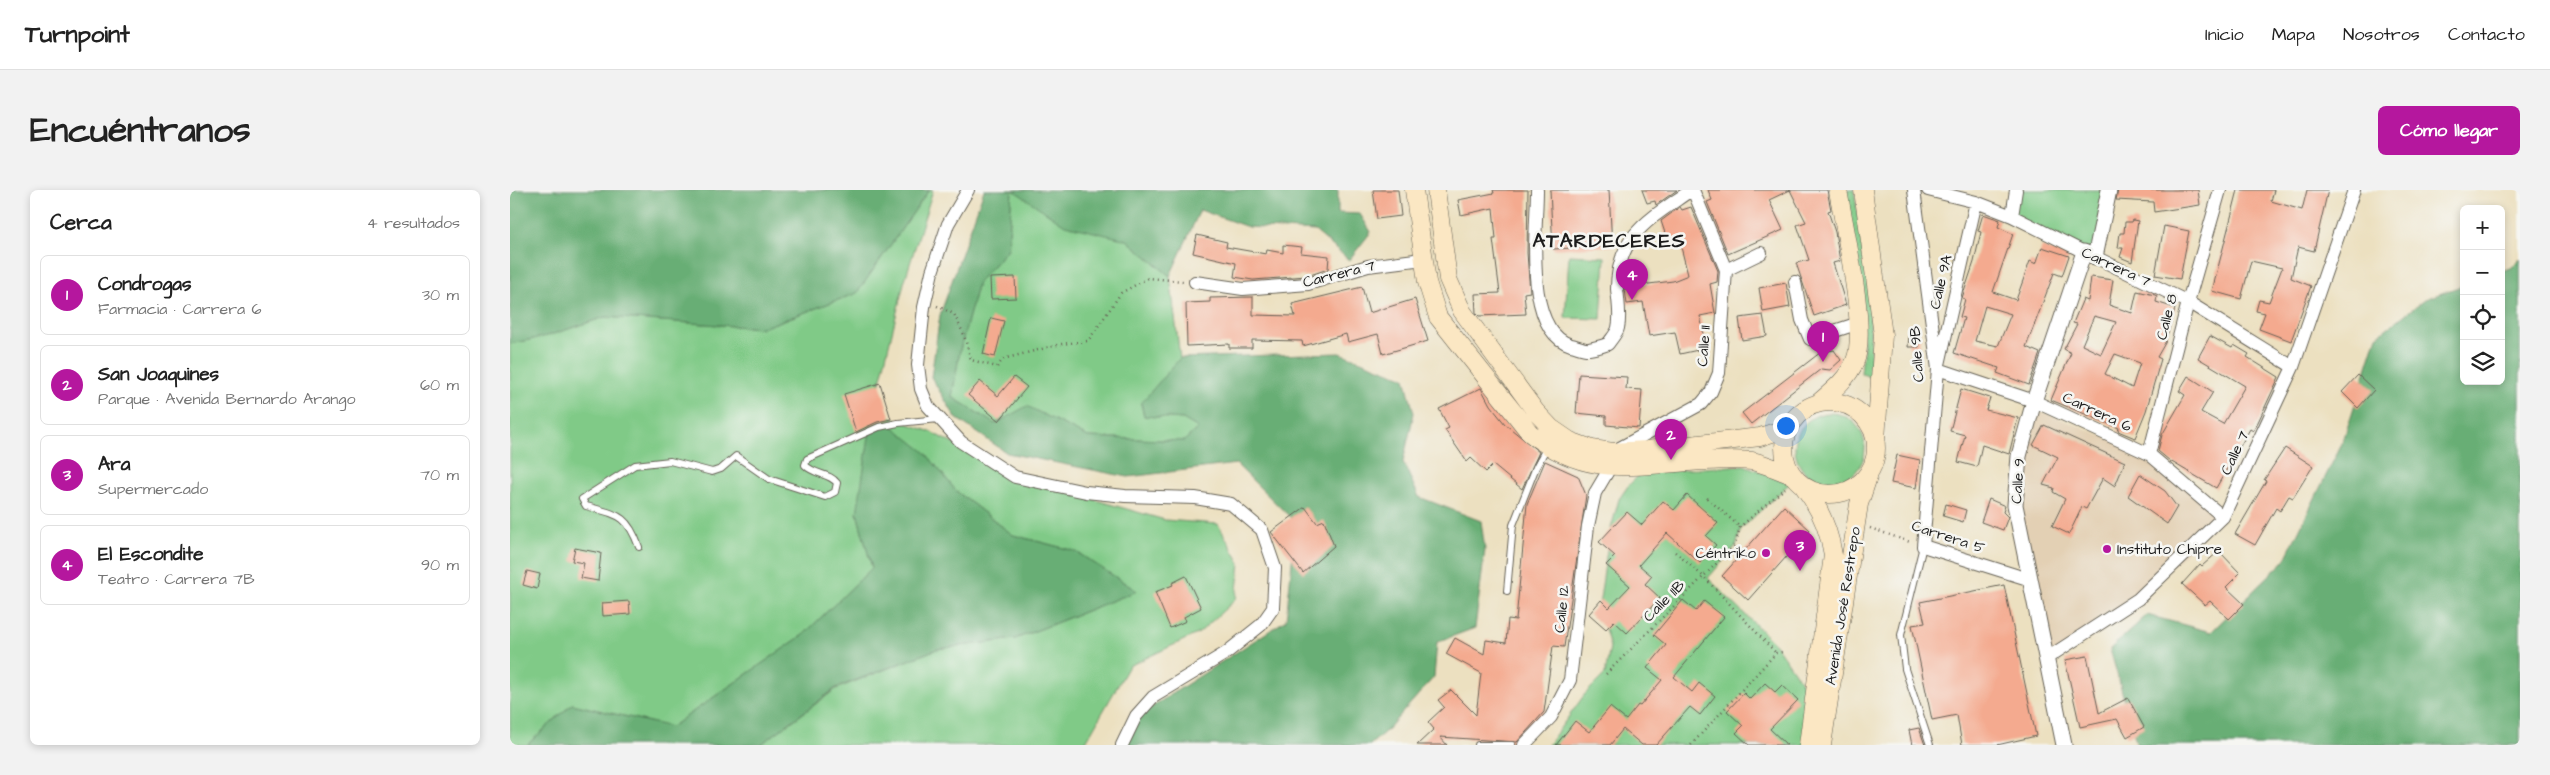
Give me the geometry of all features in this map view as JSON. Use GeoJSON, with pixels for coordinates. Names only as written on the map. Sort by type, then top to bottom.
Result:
{"type":"FeatureCollection","features":[{"type":"Feature","properties":{"kind":"main road"},"geometry":{"type":"LineString","coordinates":[[1414,190],[1423,259],[1431,300],[1448,332],[1530,433],[1548,447],[1570,459],[1591,465],[1612,459],[1737,441],[1781,430],[1803,411],[1817,404],[1850,372],[1856,360],[1859,323],[1838,190]]}},
{"type":"Feature","properties":{"kind":"main road"},"geometry":{"type":"LineString","coordinates":[[1436,190],[1448,279],[1462,311],[1536,412],[1551,428],[1578,444],[1612,459],[1752,461],[1797,480],[1821,493],[1841,493],[1853,488],[1864,480],[1876,457],[1883,335],[1863,190]]}},
{"type":"Feature","properties":{"kind":"main road"},"geometry":{"type":"LineString","coordinates":[[1817,404],[1837,403],[1856,410],[1866,419],[1876,444]]}},
{"type":"Feature","properties":{"kind":"main road"},"geometry":{"type":"LineString","coordinates":[[1792,422],[1786,434],[1783,448],[1786,462],[1797,480]]}},
{"type":"Feature","properties":{"kind":"main road","name":"Avenida José Restrepo"},"geometry":{"type":"LineString","coordinates":[[1822,745],[1859,504],[1871,469]]}},
{"type":"Feature","properties":{"kind":"main road","name":"Avenida José Restrepo"},"geometry":{"type":"LineString","coordinates":[[1797,480],[1816,504],[1826,524],[1833,555],[1808,745]]}},
{"type":"Feature","properties":{"kind":"street"},"geometry":{"type":"LineString","coordinates":[[968,190],[948,224],[932,272],[925,301],[918,365],[921,389],[928,406],[939,420],[961,442],[1016,477],[1086,492],[1125,496],[1195,498],[1232,504],[1262,530],[1275,568],[1273,608],[1261,626],[1236,645],[1153,697],[1136,716],[1122,745]]}},
{"type":"Feature","properties":{"kind":"street"},"geometry":{"type":"LineString","coordinates":[[1537,190],[1537,278],[1540,309],[1550,330],[1562,342],[1588,350],[1608,344],[1618,328],[1617,282],[1623,253],[1630,237],[1645,222],[1692,190]]}},
{"type":"Feature","properties":{"kind":"street","name":"Calle 11"},"geometry":{"type":"LineString","coordinates":[[1612,459],[1702,404],[1711,392],[1719,373],[1726,270],[1692,190]]}},
{"type":"Feature","properties":{"kind":"street","name":"Calle 9B"},"geometry":{"type":"LineString","coordinates":[[1914,190],[1938,369],[1923,546]]}},
{"type":"Feature","properties":{"kind":"street","name":"Carrera 7"},"geometry":{"type":"LineString","coordinates":[[1928,190],[1976,202],[2012,216],[2188,302],[2293,367]]}},
{"type":"Feature","properties":{"kind":"street"},"geometry":{"type":"LineString","coordinates":[[2012,216],[2016,190]]}},
{"type":"Feature","properties":{"kind":"street","name":"Calle 9"},"geometry":{"type":"LineString","coordinates":[[2064,745],[2015,504],[2019,456],[2034,400],[2089,254],[2109,190]]}},
{"type":"Feature","properties":{"kind":"street","name":"Calle 8"},"geometry":{"type":"LineString","coordinates":[[2149,454],[2188,302],[2220,190]]}},
{"type":"Feature","properties":{"kind":"street","name":"Calle 7"},"geometry":{"type":"LineString","coordinates":[[2047,658],[2138,599],[2223,517],[2293,367],[2354,190]]}},
{"type":"Feature","properties":{"kind":"street","name":"Calle 9A"},"geometry":{"type":"LineString","coordinates":[[1938,369],[1976,202]]}},
{"type":"Feature","properties":{"kind":"street"},"geometry":{"type":"LineString","coordinates":[[1726,270],[1761,253]]}},
{"type":"Feature","properties":{"kind":"street","name":"Carrera 7"},"geometry":{"type":"LineString","coordinates":[[1195,282],[1243,289],[1308,284],[1368,266],[1423,259]]}},
{"type":"Feature","properties":{"kind":"street"},"geometry":{"type":"LineString","coordinates":[[1795,282],[1802,320],[1810,339],[1859,323]]}},
{"type":"Feature","properties":{"kind":"street","name":"Carrera 6"},"geometry":{"type":"LineString","coordinates":[[1938,369],[2034,400],[2149,454],[2223,517]]}},
{"type":"Feature","properties":{"kind":"street","name":"Calle 12"},"geometry":{"type":"LineString","coordinates":[[1524,745],[1551,717],[1570,680],[1588,526],[1595,493],[1612,459]]}},
{"type":"Feature","properties":{"kind":"street","name":"Carrera 5"},"geometry":{"type":"LineString","coordinates":[[1923,546],[2031,580]]}},
{"type":"Feature","properties":{"kind":"lane"},"geometry":{"type":"LineString","coordinates":[[639,547],[632,527],[615,514],[586,506],[582,499],[635,465],[670,461],[712,472],[721,469],[736,456],[769,479],[825,497],[835,492],[837,483],[834,478],[809,470],[805,465],[807,459],[880,427],[898,423],[939,420]]}},
{"type":"Feature","properties":{"kind":"lane"},"geometry":{"type":"LineString","coordinates":[[1507,591],[1513,525],[1536,467],[1548,447]]}},
{"type":"Feature","properties":{"kind":"lane"},"geometry":{"type":"LineString","coordinates":[[1923,546],[1901,635],[1905,668],[1930,745]]}},
{"type":"Feature","properties":{"kind":"lane"},"geometry":{"type":"LineString","coordinates":[[1478,745],[1512,745]]}},
{"type":"Feature","properties":{"kind":"path"},"geometry":{"type":"LineString","coordinates":[[925,301],[954,314],[964,335],[971,360],[997,367],[1003,359],[1061,344],[1088,341],[1121,293],[1148,278],[1195,282]]}},
{"type":"Feature","properties":{"kind":"path","name":"Calle 11B"},"geometry":{"type":"LineString","coordinates":[[1606,674],[1735,545],[1740,527],[1797,480]]}},
{"type":"Feature","properties":{"kind":"path"},"geometry":{"type":"LineString","coordinates":[[1707,498],[1740,527]]}},
{"type":"Feature","properties":{"kind":"path","name":"Carrera 5"},"geometry":{"type":"LineString","coordinates":[[1856,523],[1923,546]]}},
{"type":"Feature","properties":{"kind":"path"},"geometry":{"type":"LineString","coordinates":[[1675,552],[1704,577],[1776,653]]}},
{"type":"Feature","properties":{"kind":"path"},"geometry":{"type":"LineString","coordinates":[[1691,745],[1776,653],[1783,652]]}},
{"type":"Feature","properties":{"kind":"shaded area","name":"Instituto Chipre"},"geometry":{"type":"Polygon","coordinates":[[[2035,409],[2149,454],[2223,517],[2138,599],[2047,658],[2015,505],[2035,409]]]}},
{"type":"Feature","properties":{"kind":"green space"},"geometry":{"type":"Polygon","coordinates":[[[510,190],[929,190],[857,293],[762,328],[605,317],[547,336],[510,344],[510,190]]]}},
{"type":"Feature","properties":{"kind":"green space"},"geometry":{"type":"Polygon","coordinates":[[[929,190],[933,190],[904,283],[873,411],[931,432],[1016,477],[1165,520],[1218,524],[1240,563],[1236,599],[1199,633],[1129,666],[1084,745],[760,745],[836,689],[937,649],[1015,639],[1137,591],[1075,551],[1013,535],[956,491],[925,452],[857,513],[872,568],[803,635],[671,727],[572,704],[527,745],[510,745],[510,344],[547,336],[605,317],[762,328],[857,293],[929,190]]]}},
{"type":"Feature","properties":{"kind":"green space"},"geometry":{"type":"Polygon","coordinates":[[[984,190],[1012,190],[1008,249],[978,282],[960,350],[952,397],[995,424],[1027,406],[1088,437],[1184,441],[1198,428],[1183,419],[1144,416],[1141,403],[1180,358],[1340,353],[1405,378],[1414,413],[1403,462],[1419,497],[1481,521],[1485,550],[1475,628],[1437,642],[1434,677],[1387,730],[1370,745],[1126,745],[1141,714],[1286,620],[1296,523],[1236,464],[1128,477],[1007,453],[956,418],[931,377],[940,315],[984,190]]]}},
{"type":"Feature","properties":{"kind":"green space"},"geometry":{"type":"Polygon","coordinates":[[[1012,190],[1127,240],[1170,276],[1180,358],[1141,404],[1144,416],[1183,419],[1198,428],[1184,441],[1088,437],[1027,407],[995,424],[952,397],[960,350],[978,282],[1008,249],[1012,190]]]}},
{"type":"Feature","properties":{"kind":"green space"},"geometry":{"type":"Polygon","coordinates":[[[1013,190],[1338,190],[1338,213],[1360,214],[1371,232],[1349,260],[1315,231],[1248,227],[1200,210],[1170,276],[1127,240],[1065,225],[1013,190]]]}},
{"type":"Feature","properties":{"kind":"green space"},"geometry":{"type":"Polygon","coordinates":[[[1844,190],[1854,190],[1870,291],[1871,378],[1861,373],[1864,344],[1844,190]]]}},
{"type":"Feature","properties":{"kind":"green space"},"geometry":{"type":"Polygon","coordinates":[[[2016,190],[2110,190],[2100,259],[2012,216],[2016,190]]]}},
{"type":"Feature","properties":{"kind":"green space"},"geometry":{"type":"Polygon","coordinates":[[[1569,255],[1605,257],[1601,319],[1565,318],[1569,255]]]}},
{"type":"Feature","properties":{"kind":"green space"},"geometry":{"type":"Polygon","coordinates":[[[2520,259],[2520,745],[2137,745],[2110,649],[2147,615],[2211,632],[2284,561],[2343,441],[2377,336],[2425,299],[2460,286],[2460,385],[2505,385],[2505,270],[2511,268],[2520,259]]]}},
{"type":"Feature","properties":{"kind":"green space"},"geometry":{"type":"Polygon","coordinates":[[[873,411],[925,452],[956,491],[1013,535],[1075,551],[1137,591],[1015,639],[937,649],[836,688],[760,745],[527,745],[572,704],[671,727],[803,635],[872,568],[857,513],[873,411]]]}},
{"type":"Feature","properties":{"kind":"green space"},"geometry":{"type":"Polygon","coordinates":[[[1830,413],[1843,416],[1855,423],[1862,435],[1865,448],[1862,461],[1855,473],[1843,480],[1830,483],[1817,480],[1805,473],[1798,461],[1795,448],[1798,435],[1805,423],[1817,416],[1830,413]]]}},
{"type":"Feature","properties":{"kind":"green space"},"geometry":{"type":"Polygon","coordinates":[[[1744,465],[1790,483],[1741,529],[1736,546],[1708,578],[1775,644],[1815,702],[1808,745],[1548,745],[1585,694],[1605,674],[1610,647],[1604,625],[1598,613],[1609,536],[1619,499],[1628,486],[1641,473],[1744,465]]]}},
{"type":"Feature","properties":{"kind":"building"},"geometry":{"type":"Polygon","coordinates":[[[1373,190],[1398,190],[1401,216],[1377,219],[1373,190]]]}},
{"type":"Feature","properties":{"kind":"building"},"geometry":{"type":"Polygon","coordinates":[[[1493,190],[1528,190],[1527,253],[1530,292],[1524,293],[1526,314],[1479,316],[1476,313],[1475,294],[1500,293],[1493,239],[1496,239],[1493,208],[1461,215],[1458,200],[1494,193],[1493,190]]]}},
{"type":"Feature","properties":{"kind":"building"},"geometry":{"type":"Polygon","coordinates":[[[1550,190],[1609,190],[1612,246],[1553,249],[1550,190]]]}},
{"type":"Feature","properties":{"kind":"building"},"geometry":{"type":"Polygon","coordinates":[[[1642,190],[1677,190],[1656,205],[1655,201],[1647,203],[1642,190]]]}},
{"type":"Feature","properties":{"kind":"building"},"geometry":{"type":"Polygon","coordinates":[[[1708,190],[1790,190],[1769,200],[1783,230],[1728,254],[1707,202],[1712,200],[1708,190]]]}},
{"type":"Feature","properties":{"kind":"building"},"geometry":{"type":"Polygon","coordinates":[[[1790,190],[1827,190],[1831,210],[1828,211],[1835,232],[1840,261],[1833,263],[1846,305],[1814,316],[1796,263],[1809,260],[1797,225],[1806,222],[1790,190]]]}},
{"type":"Feature","properties":{"kind":"building"},"geometry":{"type":"Polygon","coordinates":[[[2118,190],[2198,190],[2200,205],[2154,212],[2153,202],[2116,200],[2118,190]]]}},
{"type":"Feature","properties":{"kind":"building"},"geometry":{"type":"Polygon","coordinates":[[[2238,190],[2274,190],[2271,201],[2302,210],[2307,190],[2328,190],[2314,251],[2298,247],[2291,278],[2311,286],[2291,341],[2259,329],[2265,313],[2256,311],[2259,300],[2269,302],[2282,268],[2251,261],[2241,299],[2212,291],[2238,190]]]}},
{"type":"Feature","properties":{"kind":"building"},"geometry":{"type":"Polygon","coordinates":[[[1680,207],[1682,210],[1691,207],[1718,271],[1717,282],[1710,284],[1715,313],[1700,316],[1707,348],[1680,354],[1675,332],[1649,336],[1643,302],[1627,304],[1625,287],[1673,281],[1688,275],[1679,239],[1668,242],[1661,221],[1680,207]]]}},
{"type":"Feature","properties":{"kind":"building"},"geometry":{"type":"Polygon","coordinates":[[[1983,214],[2000,220],[1998,227],[2013,234],[1993,292],[2016,300],[2030,261],[2036,264],[2042,247],[2069,256],[2062,276],[2054,273],[2026,347],[2040,353],[2029,385],[1997,373],[1999,368],[1954,353],[1964,318],[1960,317],[1965,299],[1962,298],[1974,262],[1981,232],[1978,231],[1983,214]],[[1985,306],[1975,341],[1998,346],[2011,314],[1985,306]]]}},
{"type":"Feature","properties":{"kind":"building"},"geometry":{"type":"Polygon","coordinates":[[[2133,220],[2138,221],[2132,262],[2120,257],[2123,248],[2118,248],[2120,233],[2124,233],[2125,222],[2132,222],[2133,220]]]}},
{"type":"Feature","properties":{"kind":"building"},"geometry":{"type":"Polygon","coordinates":[[[2164,226],[2189,231],[2180,279],[2155,275],[2164,226]]]}},
{"type":"Feature","properties":{"kind":"building"},"geometry":{"type":"Polygon","coordinates":[[[1197,235],[1227,242],[1226,247],[1266,254],[1267,250],[1283,253],[1283,245],[1302,247],[1301,253],[1329,256],[1328,269],[1307,276],[1253,280],[1234,277],[1236,263],[1193,253],[1197,235]]]}},
{"type":"Feature","properties":{"kind":"building"},"geometry":{"type":"Polygon","coordinates":[[[1015,277],[1016,298],[991,299],[990,278],[1015,277]]]}},
{"type":"Feature","properties":{"kind":"building"},"geometry":{"type":"Polygon","coordinates":[[[2091,277],[2113,280],[2109,305],[2132,313],[2137,291],[2155,295],[2157,296],[2156,302],[2175,308],[2165,343],[2157,357],[2161,359],[2146,411],[2135,438],[2118,431],[2119,428],[2051,400],[2071,353],[2064,349],[2077,324],[2073,323],[2083,299],[2088,301],[2091,277]],[[2094,316],[2082,345],[2101,354],[2116,322],[2094,316]],[[2115,354],[2105,374],[2132,388],[2140,363],[2115,354]]]}},
{"type":"Feature","properties":{"kind":"building"},"geometry":{"type":"Polygon","coordinates":[[[1786,283],[1790,307],[1763,312],[1759,288],[1786,283]]]}},
{"type":"Feature","properties":{"kind":"building"},"geometry":{"type":"Polygon","coordinates":[[[1362,287],[1369,313],[1415,299],[1428,341],[1383,354],[1378,334],[1348,342],[1346,334],[1303,346],[1302,341],[1252,340],[1252,348],[1229,348],[1229,344],[1187,346],[1186,303],[1210,302],[1210,298],[1253,297],[1253,315],[1295,316],[1292,304],[1362,287]]]}},
{"type":"Feature","properties":{"kind":"building"},"geometry":{"type":"Polygon","coordinates":[[[1763,315],[1767,336],[1742,340],[1739,318],[1763,315]]]}},
{"type":"Feature","properties":{"kind":"building"},"geometry":{"type":"Polygon","coordinates":[[[991,318],[1004,321],[995,357],[983,354],[991,318]]]}},
{"type":"Feature","properties":{"kind":"building"},"geometry":{"type":"Polygon","coordinates":[[[1909,334],[1920,334],[1919,347],[1908,347],[1909,334]]]}},
{"type":"Feature","properties":{"kind":"building"},"geometry":{"type":"Polygon","coordinates":[[[2210,336],[2232,348],[2234,345],[2249,354],[2247,357],[2279,377],[2253,431],[2250,429],[2216,488],[2170,461],[2158,451],[2162,435],[2185,395],[2179,391],[2188,376],[2213,392],[2201,412],[2223,424],[2245,386],[2198,358],[2210,336]]]}},
{"type":"Feature","properties":{"kind":"building"},"geometry":{"type":"Polygon","coordinates":[[[1834,350],[1841,360],[1830,370],[1821,369],[1751,424],[1742,413],[1821,352],[1834,350]]]}},
{"type":"Feature","properties":{"kind":"building"},"geometry":{"type":"Polygon","coordinates":[[[1579,374],[1627,377],[1626,389],[1642,390],[1639,428],[1606,425],[1606,416],[1576,413],[1579,374]]]}},
{"type":"Feature","properties":{"kind":"building"},"geometry":{"type":"Polygon","coordinates":[[[2358,375],[2374,390],[2358,408],[2342,392],[2358,375]]]}},
{"type":"Feature","properties":{"kind":"building"},"geometry":{"type":"Polygon","coordinates":[[[1014,377],[1027,387],[999,421],[968,395],[980,381],[998,396],[1014,377]]]}},
{"type":"Feature","properties":{"kind":"building"},"geometry":{"type":"Polygon","coordinates":[[[880,383],[891,419],[877,422],[856,432],[844,394],[880,383]]]}},
{"type":"Feature","properties":{"kind":"building"},"geometry":{"type":"Polygon","coordinates":[[[1481,388],[1490,405],[1505,424],[1539,452],[1522,489],[1493,465],[1486,472],[1471,458],[1467,462],[1445,430],[1449,428],[1439,409],[1481,388]]]}},
{"type":"Feature","properties":{"kind":"building"},"geometry":{"type":"Polygon","coordinates":[[[1961,389],[1990,398],[1986,410],[2018,418],[2009,454],[1982,445],[1977,467],[1958,462],[1965,435],[1950,431],[1961,389]]]}},
{"type":"Feature","properties":{"kind":"building"},"geometry":{"type":"Polygon","coordinates":[[[2044,425],[2125,462],[2115,486],[2103,478],[2086,509],[2082,507],[2069,534],[2052,526],[2065,499],[2053,492],[2054,488],[2043,485],[2058,457],[2033,445],[2044,425]]]}},
{"type":"Feature","properties":{"kind":"building"},"geometry":{"type":"Polygon","coordinates":[[[2285,448],[2313,466],[2293,498],[2289,496],[2280,511],[2276,508],[2255,545],[2235,534],[2266,481],[2264,480],[2285,448]]]}},
{"type":"Feature","properties":{"kind":"building"},"geometry":{"type":"Polygon","coordinates":[[[1897,455],[1920,460],[1916,488],[1891,483],[1897,455]]]}},
{"type":"Feature","properties":{"kind":"building"},"geometry":{"type":"Polygon","coordinates":[[[1545,461],[1578,476],[1586,495],[1564,647],[1553,646],[1544,712],[1517,742],[1440,737],[1447,745],[1417,745],[1434,729],[1428,722],[1444,707],[1438,700],[1451,690],[1476,715],[1481,673],[1446,654],[1455,638],[1484,654],[1486,640],[1506,643],[1508,619],[1516,620],[1527,504],[1545,461]]]}},
{"type":"Feature","properties":{"kind":"building"},"geometry":{"type":"Polygon","coordinates":[[[2140,474],[2165,491],[2177,507],[2167,524],[2128,496],[2140,474]]]}},
{"type":"Feature","properties":{"kind":"building"},"geometry":{"type":"Polygon","coordinates":[[[1687,495],[1718,523],[1706,536],[1716,545],[1700,563],[1667,533],[1639,565],[1652,576],[1645,584],[1660,598],[1627,633],[1614,621],[1606,629],[1589,614],[1601,600],[1609,608],[1630,586],[1606,565],[1615,556],[1599,542],[1627,512],[1642,525],[1663,501],[1674,510],[1687,495]]]}},
{"type":"Feature","properties":{"kind":"building"},"geometry":{"type":"Polygon","coordinates":[[[1989,499],[2005,506],[2003,512],[2008,517],[2003,530],[1981,522],[1989,499]]]}},
{"type":"Feature","properties":{"kind":"building"},"geometry":{"type":"Polygon","coordinates":[[[1946,504],[1966,510],[1963,522],[1943,516],[1946,504]]]}},
{"type":"Feature","properties":{"kind":"building","name":"Céntriko"},"geometry":{"type":"Polygon","coordinates":[[[1784,506],[1810,530],[1748,600],[1722,576],[1784,506]]]}},
{"type":"Feature","properties":{"kind":"building"},"geometry":{"type":"Polygon","coordinates":[[[1305,507],[1317,523],[1324,520],[1334,546],[1303,573],[1271,532],[1305,507]]]}},
{"type":"Feature","properties":{"kind":"building"},"geometry":{"type":"Polygon","coordinates":[[[575,548],[601,553],[598,581],[581,578],[584,563],[572,561],[575,548]]]}},
{"type":"Feature","properties":{"kind":"building"},"geometry":{"type":"Polygon","coordinates":[[[2219,551],[2240,573],[2226,587],[2244,604],[2229,619],[2210,601],[2205,605],[2182,584],[2200,564],[2202,566],[2219,551]]]}},
{"type":"Feature","properties":{"kind":"building"},"geometry":{"type":"Polygon","coordinates":[[[527,571],[540,574],[537,589],[523,585],[527,571]]]}},
{"type":"Feature","properties":{"kind":"building"},"geometry":{"type":"Polygon","coordinates":[[[1186,576],[1201,608],[1184,617],[1186,621],[1170,628],[1155,592],[1173,585],[1172,583],[1186,576]]]}},
{"type":"Feature","properties":{"kind":"building"},"geometry":{"type":"Polygon","coordinates":[[[2004,585],[2036,736],[1997,745],[1962,745],[1957,715],[1932,720],[1912,625],[1925,623],[1920,602],[2004,585]]]}},
{"type":"Feature","properties":{"kind":"building"},"geometry":{"type":"Polygon","coordinates":[[[1683,600],[1696,611],[1704,601],[1724,617],[1674,677],[1692,692],[1699,683],[1715,696],[1700,715],[1690,707],[1656,745],[1642,745],[1623,729],[1610,745],[1556,745],[1575,721],[1589,732],[1610,707],[1626,720],[1638,705],[1640,706],[1662,680],[1647,668],[1666,645],[1654,635],[1683,600]]]}},
{"type":"Feature","properties":{"kind":"building"},"geometry":{"type":"Polygon","coordinates":[[[629,601],[630,614],[603,616],[602,603],[629,601]]]}},
{"type":"Feature","properties":{"kind":"building"},"geometry":{"type":"Polygon","coordinates":[[[2087,656],[2099,713],[2128,698],[2144,727],[2127,737],[2117,719],[2080,727],[2065,660],[2087,656]]]}},
{"type":"Feature","properties":{"kind":"building"},"geometry":{"type":"Polygon","coordinates":[[[1765,683],[1775,692],[1782,685],[1798,700],[1770,729],[1787,745],[1749,745],[1736,733],[1743,726],[1727,711],[1744,693],[1750,699],[1765,683]]]}},
{"type":"Feature","properties":{"kind":"building"},"geometry":{"type":"Polygon","coordinates":[[[1919,728],[1925,745],[1912,745],[1909,730],[1919,728]]]}},
{"type":"Feature","properties":{"kind":"place","name":"El Escondite"},"geometry":{"type":"Point","coordinates":[1632,300]}},
{"type":"Feature","properties":{"kind":"place","name":"Condrogas"},"geometry":{"type":"Point","coordinates":[1823,362]}},
{"type":"Feature","properties":{"kind":"place","name":"San Joaquines"},"geometry":{"type":"Point","coordinates":[1671,460]}},
{"type":"Feature","properties":{"kind":"place","name":"Instituto Chipre"},"geometry":{"type":"Point","coordinates":[2107,549]}},
{"type":"Feature","properties":{"kind":"place","name":"Céntriko"},"geometry":{"type":"Point","coordinates":[1766,553]}},
{"type":"Feature","properties":{"kind":"place","name":"Ara"},"geometry":{"type":"Point","coordinates":[1800,571]}},
{"type":"Feature","properties":{"kind":"district","name":"ATARDECERES"},"geometry":{"type":"Point","coordinates":[1609,241]}}]}
